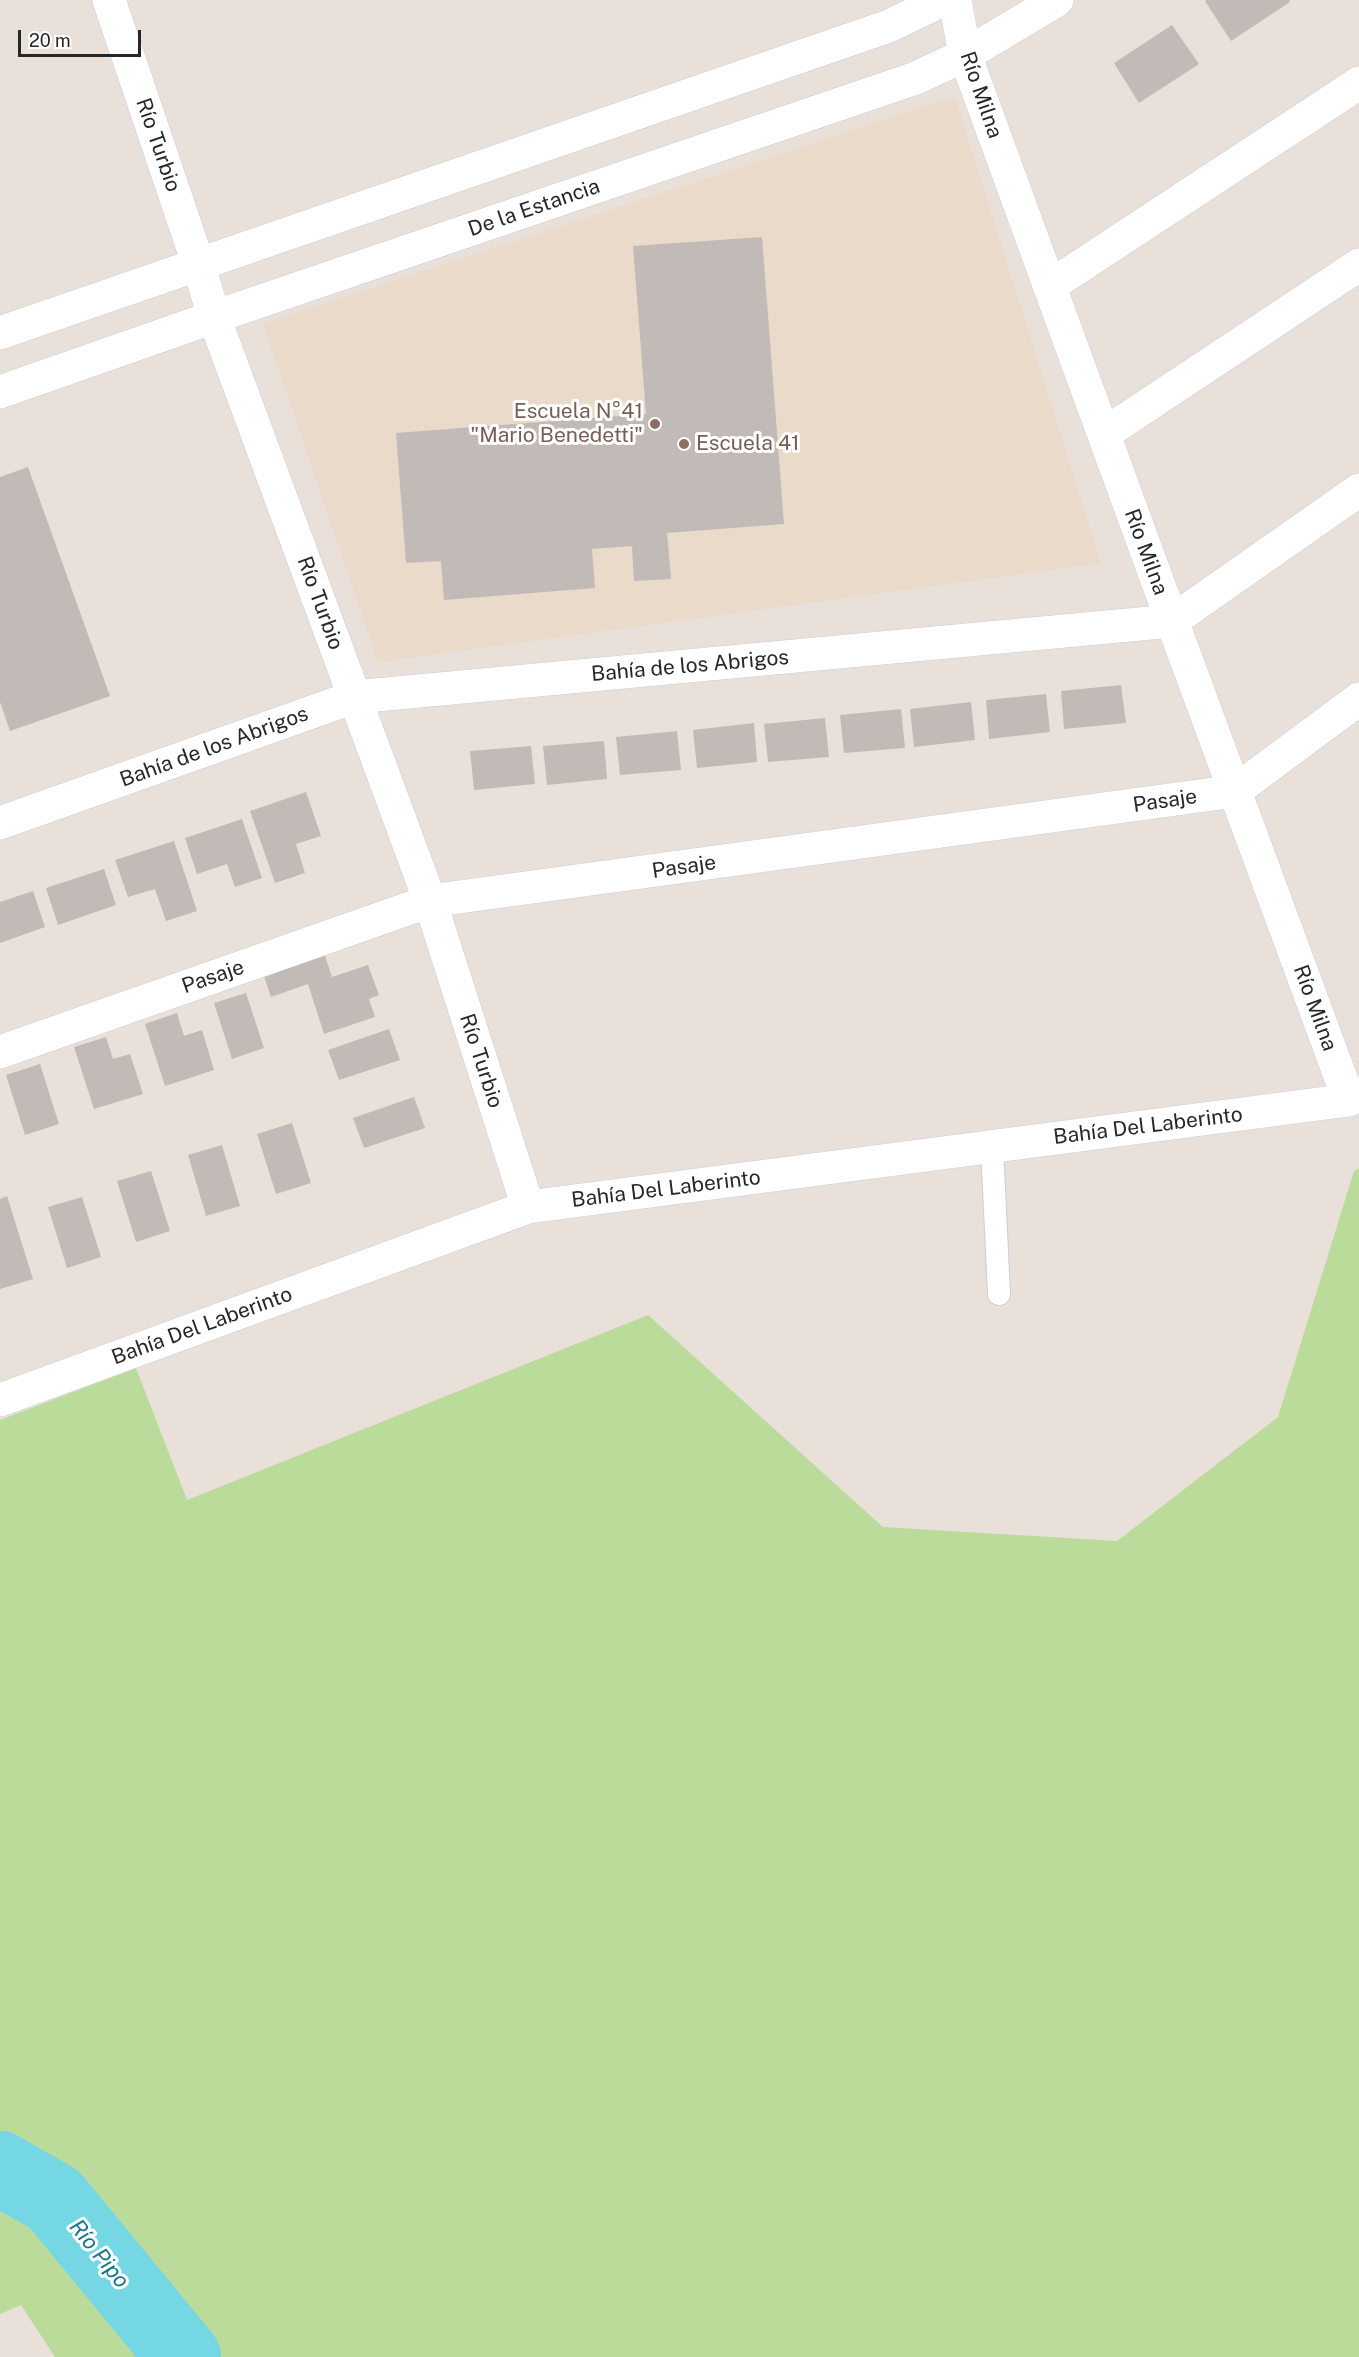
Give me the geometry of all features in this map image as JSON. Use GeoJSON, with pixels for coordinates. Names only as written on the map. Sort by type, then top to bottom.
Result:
{"type":"FeatureCollection","features":[{"type":"Feature","properties":{"kind":"street","name":"Río Turbio"},"geometry":{"type":"LineString","coordinates":[[109,0],[214,317],[430,901],[528,1207]]}},
{"type":"Feature","properties":{"kind":"street"},"geometry":{"type":"LineString","coordinates":[[0,333],[889,27],[943,0]]}},
{"type":"Feature","properties":{"kind":"street","name":"Río Milna"},"geometry":{"type":"LineString","coordinates":[[955,0],[965,55],[1235,791],[1354,1097]]}},
{"type":"Feature","properties":{"kind":"street","name":"De la Estancia"},"geometry":{"type":"LineString","coordinates":[[0,392],[916,78],[965,55],[1057,0]]}},
{"type":"Feature","properties":{"kind":"street"},"geometry":{"type":"LineString","coordinates":[[1050,286],[1359,83]]}},
{"type":"Feature","properties":{"kind":"street"},"geometry":{"type":"LineString","coordinates":[[1104,434],[1359,265]]}},
{"type":"Feature","properties":{"kind":"street","name":"Bahía de los Abrigos"},"geometry":{"type":"LineString","coordinates":[[0,823],[354,697],[1172,621],[1359,490]]}},
{"type":"Feature","properties":{"kind":"street","name":"Pasaje"},"geometry":{"type":"LineString","coordinates":[[0,1052],[430,901],[1235,791],[1359,699]]}},
{"type":"Feature","properties":{"kind":"street","name":"Bahía Del Laberinto"},"geometry":{"type":"LineString","coordinates":[[0,1400],[528,1207],[1354,1097]]}},
{"type":"Feature","properties":{"kind":"lane"},"geometry":{"type":"LineString","coordinates":[[992,1147],[999,1293]]}},
{"type":"Feature","properties":{"kind":"shaded area","name":"Escuela 41"},"geometry":{"type":"Polygon","coordinates":[[[955,97],[1101,563],[378,662],[263,324],[955,97]]]}},
{"type":"Feature","properties":{"kind":"green space"},"geometry":{"type":"Polygon","coordinates":[[[1359,1168],[1359,2357],[55,2357],[21,2305],[0,2314],[0,1420],[136,1368],[187,1500],[648,1315],[883,1527],[1117,1541],[1278,1417],[1354,1171],[1359,1168]]]}},
{"type":"Feature","properties":{"kind":"building"},"geometry":{"type":"Polygon","coordinates":[[[1289,0],[1290,2],[1231,41],[1205,1],[1289,0]]]}},
{"type":"Feature","properties":{"kind":"building"},"geometry":{"type":"Polygon","coordinates":[[[1172,25],[1199,64],[1139,103],[1114,63],[1172,25]]]}},
{"type":"Feature","properties":{"kind":"building"},"geometry":{"type":"Polygon","coordinates":[[[762,237],[784,524],[667,533],[671,579],[634,581],[632,546],[592,549],[595,588],[444,600],[441,561],[406,563],[396,433],[646,414],[633,246],[762,237]]]}},
{"type":"Feature","properties":{"kind":"building"},"geometry":{"type":"Polygon","coordinates":[[[28,467],[110,696],[10,731],[0,702],[0,477],[28,467]]]}},
{"type":"Feature","properties":{"kind":"building"},"geometry":{"type":"Polygon","coordinates":[[[1121,685],[1126,723],[1064,729],[1061,691],[1121,685]]]}},
{"type":"Feature","properties":{"kind":"building"},"geometry":{"type":"Polygon","coordinates":[[[1046,694],[1050,732],[989,739],[986,700],[1046,694]]]}},
{"type":"Feature","properties":{"kind":"building"},"geometry":{"type":"Polygon","coordinates":[[[971,702],[975,740],[914,747],[910,709],[971,702]]]}},
{"type":"Feature","properties":{"kind":"building"},"geometry":{"type":"Polygon","coordinates":[[[901,709],[905,748],[844,753],[840,715],[901,709]]]}},
{"type":"Feature","properties":{"kind":"building"},"geometry":{"type":"Polygon","coordinates":[[[825,718],[829,757],[768,762],[764,724],[825,718]]]}},
{"type":"Feature","properties":{"kind":"building"},"geometry":{"type":"Polygon","coordinates":[[[754,723],[757,762],[697,768],[693,730],[754,723]]]}},
{"type":"Feature","properties":{"kind":"building"},"geometry":{"type":"Polygon","coordinates":[[[677,731],[681,770],[620,775],[616,737],[677,731]]]}},
{"type":"Feature","properties":{"kind":"building"},"geometry":{"type":"Polygon","coordinates":[[[604,741],[607,779],[547,785],[543,746],[604,741]]]}},
{"type":"Feature","properties":{"kind":"building"},"geometry":{"type":"Polygon","coordinates":[[[531,746],[535,784],[474,790],[470,751],[531,746]]]}},
{"type":"Feature","properties":{"kind":"building"},"geometry":{"type":"Polygon","coordinates":[[[306,792],[321,836],[296,844],[305,873],[275,883],[250,811],[306,792]]]}},
{"type":"Feature","properties":{"kind":"building"},"geometry":{"type":"Polygon","coordinates":[[[242,819],[262,878],[235,887],[227,864],[197,874],[185,838],[242,819]]]}},
{"type":"Feature","properties":{"kind":"building"},"geometry":{"type":"Polygon","coordinates":[[[174,841],[197,911],[166,921],[155,889],[128,897],[115,860],[174,841]]]}},
{"type":"Feature","properties":{"kind":"building"},"geometry":{"type":"Polygon","coordinates":[[[104,869],[116,905],[58,925],[46,888],[104,869]]]}},
{"type":"Feature","properties":{"kind":"building"},"geometry":{"type":"Polygon","coordinates":[[[33,891],[45,927],[0,943],[0,902],[33,891]]]}},
{"type":"Feature","properties":{"kind":"building"},"geometry":{"type":"Polygon","coordinates":[[[322,947],[332,977],[368,965],[379,995],[369,999],[375,1017],[324,1034],[308,984],[271,997],[261,967],[322,947]]]}},
{"type":"Feature","properties":{"kind":"building"},"geometry":{"type":"Polygon","coordinates":[[[246,993],[264,1048],[232,1059],[214,1003],[246,993]]]}},
{"type":"Feature","properties":{"kind":"building"},"geometry":{"type":"Polygon","coordinates":[[[177,1013],[184,1036],[202,1030],[214,1070],[165,1086],[145,1024],[177,1013]]]}},
{"type":"Feature","properties":{"kind":"building"},"geometry":{"type":"Polygon","coordinates":[[[389,1029],[400,1060],[339,1080],[328,1050],[389,1029]]]}},
{"type":"Feature","properties":{"kind":"building"},"geometry":{"type":"Polygon","coordinates":[[[106,1037],[113,1059],[130,1054],[143,1094],[94,1109],[74,1047],[106,1037]]]}},
{"type":"Feature","properties":{"kind":"building"},"geometry":{"type":"Polygon","coordinates":[[[40,1064],[59,1124],[25,1135],[6,1075],[40,1064]]]}},
{"type":"Feature","properties":{"kind":"building"},"geometry":{"type":"Polygon","coordinates":[[[414,1097],[425,1128],[364,1148],[353,1118],[414,1097]]]}},
{"type":"Feature","properties":{"kind":"building"},"geometry":{"type":"Polygon","coordinates":[[[292,1123],[311,1183],[276,1194],[257,1134],[292,1123]]]}},
{"type":"Feature","properties":{"kind":"building"},"geometry":{"type":"Polygon","coordinates":[[[222,1145],[240,1206],[206,1216],[188,1155],[222,1145]]]}},
{"type":"Feature","properties":{"kind":"building"},"geometry":{"type":"Polygon","coordinates":[[[151,1171],[170,1231],[136,1242],[117,1181],[151,1171]]]}},
{"type":"Feature","properties":{"kind":"building"},"geometry":{"type":"Polygon","coordinates":[[[7,1196],[33,1279],[0,1289],[0,1199],[7,1196]]]}},
{"type":"Feature","properties":{"kind":"building"},"geometry":{"type":"Polygon","coordinates":[[[82,1197],[101,1257],[67,1268],[48,1207],[82,1197]]]}},
{"type":"Feature","properties":{"kind":"waterway","name":"Río Pipo"},"geometry":{"type":"LineString","coordinates":[[0,2168],[54,2199],[184,2357]]}},
{"type":"Feature","properties":{"kind":"place","name":"Escuela N°41 \"Mario Benedetti\""},"geometry":{"type":"Point","coordinates":[655,424]}},
{"type":"Feature","properties":{"kind":"place","name":"Escuela 41"},"geometry":{"type":"Point","coordinates":[684,444]}}]}
